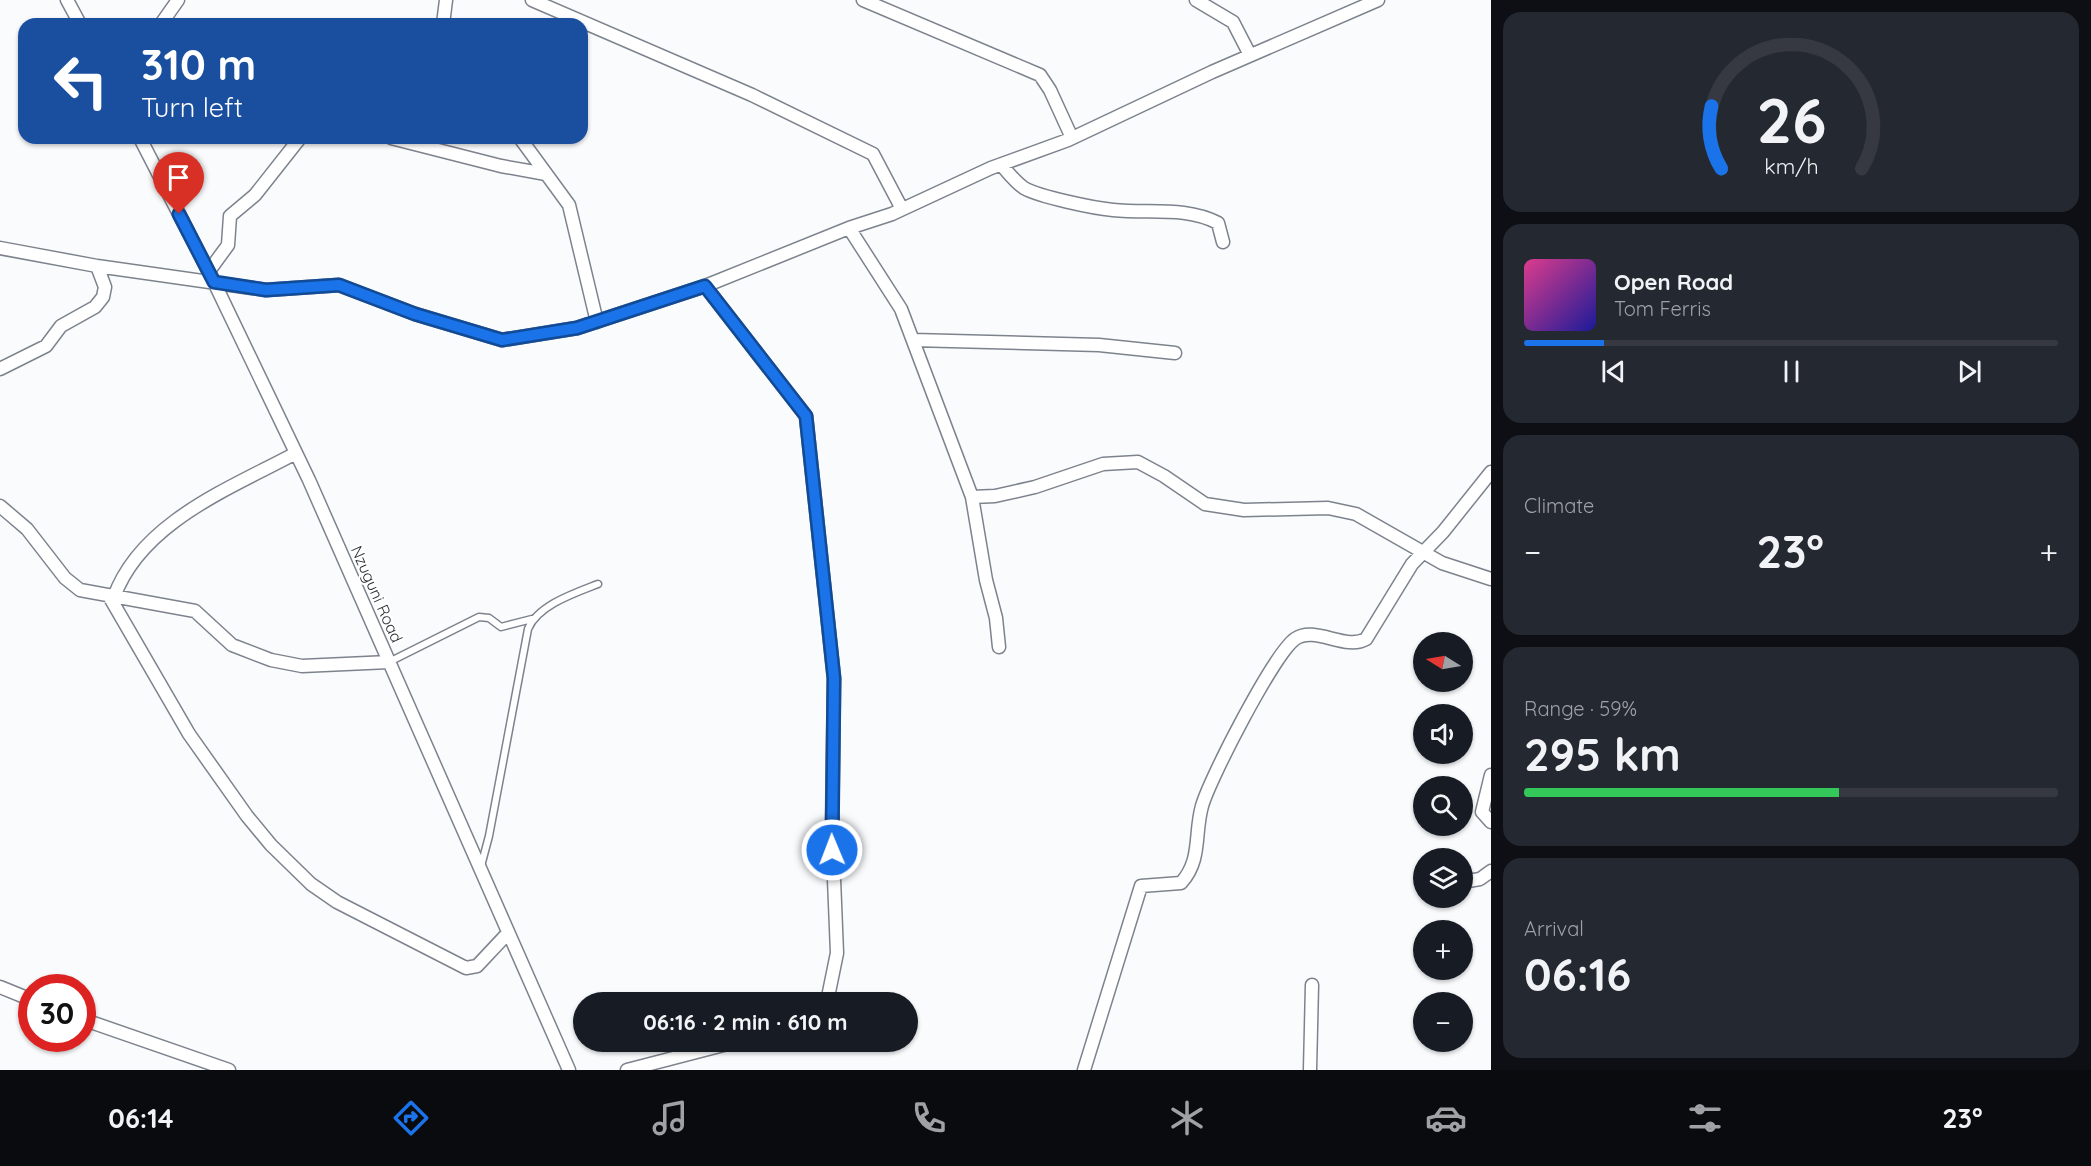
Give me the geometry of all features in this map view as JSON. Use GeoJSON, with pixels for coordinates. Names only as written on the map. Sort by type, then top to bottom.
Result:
{"type":"FeatureCollection","features":[{"type":"Feature","properties":{"kind":"street"},"geometry":{"type":"LineString","coordinates":[[67,0],[77,18]]}},
{"type":"Feature","properties":{"kind":"street"},"geometry":{"type":"LineString","coordinates":[[165,18],[178,0]]}},
{"type":"Feature","properties":{"kind":"street"},"geometry":{"type":"LineString","coordinates":[[444,18],[446,0]]}},
{"type":"Feature","properties":{"kind":"street"},"geometry":{"type":"LineString","coordinates":[[532,0],[574,18]]}},
{"type":"Feature","properties":{"kind":"street"},"geometry":{"type":"LineString","coordinates":[[863,0],[1040,75],[1072,138]]}},
{"type":"Feature","properties":{"kind":"street"},"geometry":{"type":"LineString","coordinates":[[1197,0],[1233,22],[1250,55]]}},
{"type":"Feature","properties":{"kind":"street"},"geometry":{"type":"LineString","coordinates":[[0,248],[97,266],[212,276],[266,290],[339,285],[415,314],[502,340],[577,328],[705,286],[902,209],[1000,165],[1072,138],[1250,55],[1378,0]]}},
{"type":"Feature","properties":{"kind":"street"},"geometry":{"type":"LineString","coordinates":[[588,24],[752,95],[873,154],[902,209]]}},
{"type":"Feature","properties":{"kind":"street","name":"Nzuguni Road"},"geometry":{"type":"LineString","coordinates":[[143,144],[212,276],[296,453],[569,1070]]}},
{"type":"Feature","properties":{"kind":"street"},"geometry":{"type":"LineString","coordinates":[[212,276],[228,245],[230,216],[255,195],[295,144]]}},
{"type":"Feature","properties":{"kind":"street"},"geometry":{"type":"LineString","coordinates":[[415,144],[501,166],[546,174]]}},
{"type":"Feature","properties":{"kind":"street"},"geometry":{"type":"LineString","coordinates":[[524,144],[569,206],[597,322]]}},
{"type":"Feature","properties":{"kind":"street"},"geometry":{"type":"LineString","coordinates":[[1000,165],[1022,187],[1037,193],[1113,210],[1179,212],[1209,218],[1218,223],[1223,242]]}},
{"type":"Feature","properties":{"kind":"street"},"geometry":{"type":"LineString","coordinates":[[849,228],[901,309],[972,497],[986,580],[996,618],[999,647]]}},
{"type":"Feature","properties":{"kind":"street"},"geometry":{"type":"LineString","coordinates":[[0,369],[46,346],[61,326],[95,308],[103,297],[105,287],[97,266]]}},
{"type":"Feature","properties":{"kind":"street"},"geometry":{"type":"LineString","coordinates":[[705,286],[806,416],[834,678],[832,830],[837,953],[829,992]]}},
{"type":"Feature","properties":{"kind":"street"},"geometry":{"type":"LineString","coordinates":[[913,340],[1099,345],[1175,353]]}},
{"type":"Feature","properties":{"kind":"street"},"geometry":{"type":"LineString","coordinates":[[112,597],[135,558],[162,533],[219,494],[296,453]]}},
{"type":"Feature","properties":{"kind":"street"},"geometry":{"type":"LineString","coordinates":[[972,497],[995,496],[1035,487],[1103,464],[1138,462],[1164,476],[1204,504],[1244,510],[1328,508],[1356,514],[1421,552],[1461,571],[1491,579]]}},
{"type":"Feature","properties":{"kind":"street"},"geometry":{"type":"LineString","coordinates":[[1084,1070],[1141,886],[1181,883],[1192,870],[1202,806],[1232,741],[1280,656],[1296,638],[1305,635],[1354,642],[1366,639],[1421,552],[1443,532],[1491,472]]}},
{"type":"Feature","properties":{"kind":"street"},"geometry":{"type":"LineString","coordinates":[[0,506],[27,529],[65,578],[80,590],[195,611],[232,645],[271,660],[302,666],[389,662]]}},
{"type":"Feature","properties":{"kind":"street"},"geometry":{"type":"LineString","coordinates":[[112,597],[189,734],[247,816],[271,845],[310,884],[349,909],[371,918],[466,968],[477,966],[508,933]]}},
{"type":"Feature","properties":{"kind":"street"},"geometry":{"type":"LineString","coordinates":[[1491,775],[1482,812],[1491,822]]}},
{"type":"Feature","properties":{"kind":"street"},"geometry":{"type":"LineString","coordinates":[[1473,880],[1480,879],[1491,871]]}},
{"type":"Feature","properties":{"kind":"street"},"geometry":{"type":"LineString","coordinates":[[1310,1070],[1312,985]]}},
{"type":"Feature","properties":{"kind":"street"},"geometry":{"type":"LineString","coordinates":[[0,987],[18,994]]}},
{"type":"Feature","properties":{"kind":"street"},"geometry":{"type":"LineString","coordinates":[[96,1024],[229,1070]]}},
{"type":"Feature","properties":{"kind":"street"},"geometry":{"type":"LineString","coordinates":[[627,1070],[697,1052]]}},
{"type":"Feature","properties":{"kind":"lane"},"geometry":{"type":"LineString","coordinates":[[389,662],[479,617],[489,618],[501,627],[532,619],[554,604],[598,584]]}},
{"type":"Feature","properties":{"kind":"lane"},"geometry":{"type":"LineString","coordinates":[[480,869],[489,837],[524,642],[532,619]]}},
{"type":"Feature","properties":{"kind":"route"},"geometry":{"type":"LineString","coordinates":[[179,214],[214,282],[266,290],[339,285],[415,314],[502,340],[577,328],[705,286],[806,416],[834,678],[832,850]]}}]}
